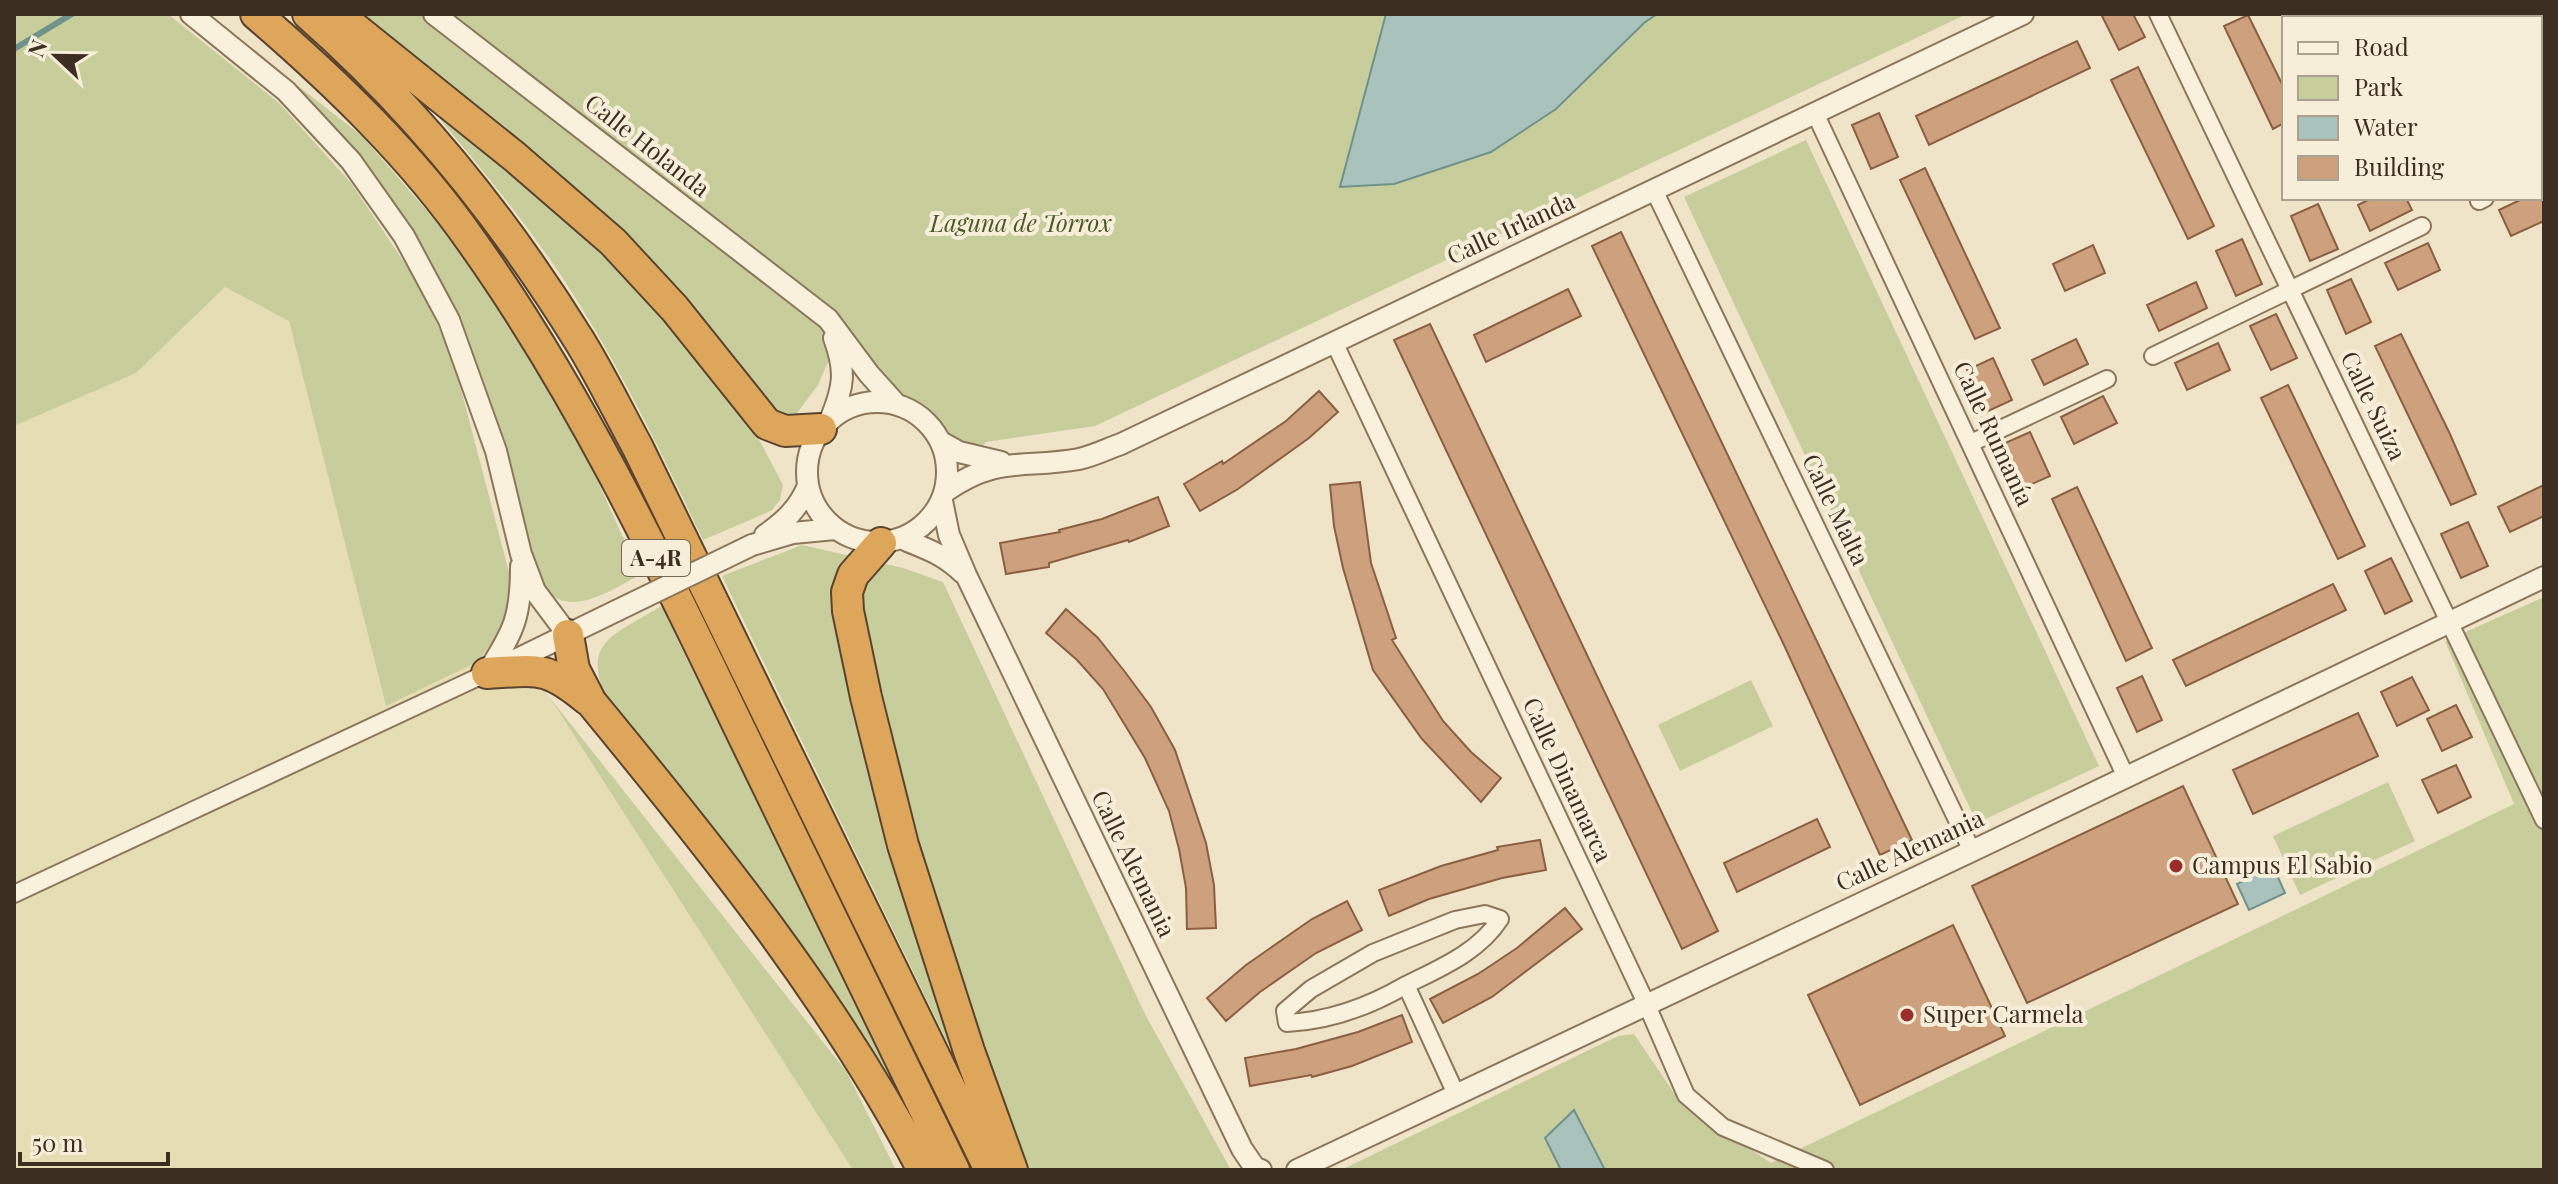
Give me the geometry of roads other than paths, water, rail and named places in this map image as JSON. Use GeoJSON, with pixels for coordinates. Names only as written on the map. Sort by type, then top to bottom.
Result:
{"type":"FeatureCollection","features":[{"type":"Feature","properties":{"kind":"highway","name":"A-4R"},"geometry":{"type":"LineString","coordinates":[[256,14],[341,91],[424,180],[471,240],[552,363],[609,464],[705,656],[954,1170]]}},
{"type":"Feature","properties":{"kind":"highway","name":"A-4R"},"geometry":{"type":"LineString","coordinates":[[308,14],[399,100],[450,157],[495,216],[579,340],[637,446],[990,1170]]}},
{"type":"Feature","properties":{"kind":"highway"},"geometry":{"type":"LineString","coordinates":[[337,14],[515,157],[613,242],[675,309],[767,424],[785,431],[826,424]]}},
{"type":"Feature","properties":{"kind":"highway"},"geometry":{"type":"LineString","coordinates":[[891,541],[853,575],[847,592],[848,611],[903,845],[1012,1170]]}},
{"type":"Feature","properties":{"kind":"highway"},"geometry":{"type":"LineString","coordinates":[[568,635],[574,669],[591,702],[752,902],[844,1035],[899,1123],[923,1170]]}},
{"type":"Feature","properties":{"kind":"highway"},"geometry":{"type":"LineString","coordinates":[[487,673],[537,670],[564,680],[591,702]]}},
{"type":"Feature","properties":{"kind":"street"},"geometry":{"type":"LineString","coordinates":[[191,14],[286,91],[351,161],[404,236],[449,320],[496,451],[521,554],[535,591],[568,635]]}},
{"type":"Feature","properties":{"kind":"street","name":"Calle Holanda"},"geometry":{"type":"LineString","coordinates":[[434,14],[828,319],[896,404]]}},
{"type":"Feature","properties":{"kind":"street","name":"Calle Irlanda"},"geometry":{"type":"LineString","coordinates":[[944,496],[986,469],[1080,458],[1121,444],[2023,14]]}},
{"type":"Feature","properties":{"kind":"street","name":"Calle Suiza"},"geometry":{"type":"LineString","coordinates":[[2158,14],[2544,820]]}},
{"type":"Feature","properties":{"kind":"street","name":"Calle Rumanía"},"geometry":{"type":"LineString","coordinates":[[1815,113],[2126,777]]}},
{"type":"Feature","properties":{"kind":"street","name":"Calle Malta"},"geometry":{"type":"LineString","coordinates":[[1654,190],[1972,851]]}},
{"type":"Feature","properties":{"kind":"street"},"geometry":{"type":"LineString","coordinates":[[2153,356],[2422,226]]}},
{"type":"Feature","properties":{"kind":"street"},"geometry":{"type":"LineString","coordinates":[[826,424],[847,408],[865,402],[896,404],[918,415],[931,427],[941,442],[946,459],[944,496],[920,528],[891,541],[857,540],[835,529],[813,503],[806,466],[811,446],[826,424],[843,382],[844,366],[828,319]]}},
{"type":"Feature","properties":{"kind":"street","name":"Calle Dinamarca"},"geometry":{"type":"LineString","coordinates":[[1334,342],[1646,1003],[1686,1095],[1723,1127],[1825,1170]]}},
{"type":"Feature","properties":{"kind":"street"},"geometry":{"type":"LineString","coordinates":[[1971,443],[2107,379]]}},
{"type":"Feature","properties":{"kind":"street","name":"Calle Irlanda"},"geometry":{"type":"LineString","coordinates":[[941,442],[959,452],[1013,464]]}},
{"type":"Feature","properties":{"kind":"street"},"geometry":{"type":"LineString","coordinates":[[14,894],[568,635],[752,545],[786,521],[800,505],[808,486]]}},
{"type":"Feature","properties":{"kind":"street","name":"Calle Alemania"},"geometry":{"type":"LineString","coordinates":[[944,496],[949,535],[966,575],[1242,1149],[1255,1168],[1261,1170]]}},
{"type":"Feature","properties":{"kind":"street"},"geometry":{"type":"LineString","coordinates":[[752,545],[793,533],[835,529]]}},
{"type":"Feature","properties":{"kind":"street","name":"Calle Alemania"},"geometry":{"type":"LineString","coordinates":[[891,541],[929,548],[951,561],[966,575]]}},
{"type":"Feature","properties":{"kind":"street"},"geometry":{"type":"LineString","coordinates":[[487,673],[513,632],[521,593],[521,554]]}},
{"type":"Feature","properties":{"kind":"street","name":"Calle Alemania"},"geometry":{"type":"LineString","coordinates":[[1297,1170],[2544,577]]}},
{"type":"Feature","properties":{"kind":"street"},"geometry":{"type":"LineString","coordinates":[[1485,914],[1500,919],[1489,936],[1463,955],[1406,985],[1375,1003],[1314,1022],[1287,1023],[1285,1011],[1311,989],[1373,953],[1455,920],[1485,914]]}},
{"type":"Feature","properties":{"kind":"street"},"geometry":{"type":"LineString","coordinates":[[1406,985],[1456,1094]]}},
{"type":"Feature","properties":{"kind":"water"},"geometry":{"type":"Polygon","coordinates":[[[1386,14],[1657,14],[1556,109],[1491,152],[1394,184],[1340,187],[1386,14]]]}},
{"type":"Feature","properties":{"kind":"water"},"geometry":{"type":"Polygon","coordinates":[[[2273,866],[2285,893],[2249,910],[2237,884],[2273,866]]]}},
{"type":"Feature","properties":{"kind":"water"},"geometry":{"type":"Polygon","coordinates":[[[1574,1110],[1605,1170],[1561,1170],[1545,1138],[1574,1110]]]}},
{"type":"Feature","properties":{"kind":"waterway"},"geometry":{"type":"LineString","coordinates":[[14,49],[72,14]]}},
{"type":"Feature","properties":{"kind":"place","name":"Campus El Sabio"},"geometry":{"type":"Point","coordinates":[2176,866]}},
{"type":"Feature","properties":{"kind":"place","name":"Super Carmela"},"geometry":{"type":"Point","coordinates":[1907,1015]}},
{"type":"Feature","properties":{"kind":"park label","name":"Laguna de Torrox"},"geometry":{"type":"Point","coordinates":[1021,224]}}]}
